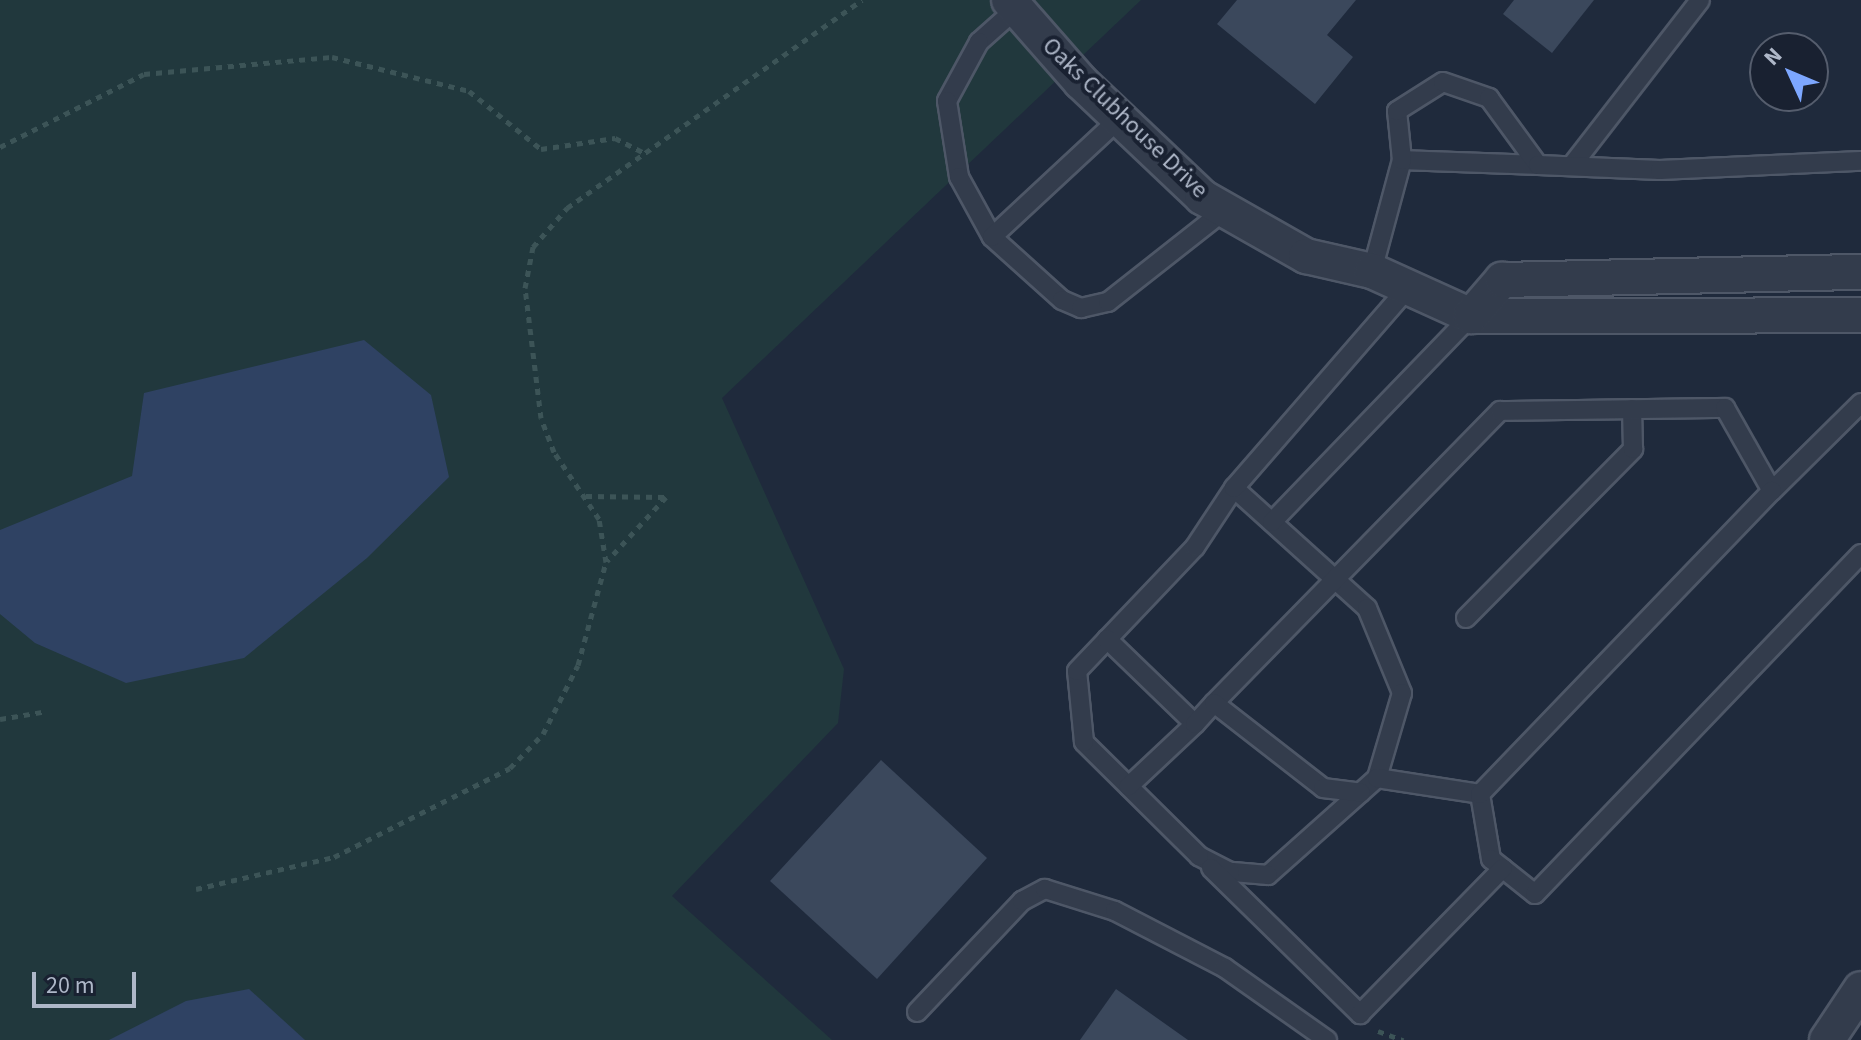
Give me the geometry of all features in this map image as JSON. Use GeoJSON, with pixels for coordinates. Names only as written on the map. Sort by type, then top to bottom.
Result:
{"type":"FeatureCollection","features":[{"type":"Feature","properties":{"kind":"street","name":"Oaks Clubhouse Drive"},"geometry":{"type":"LineString","coordinates":[[1013,4],[1120,118],[1225,210],[1306,256],[1372,271],[1471,316],[1861,315]]}},
{"type":"Feature","properties":{"kind":"street"},"geometry":{"type":"LineString","coordinates":[[1471,316],[1502,280],[1861,272]]}},
{"type":"Feature","properties":{"kind":"street"},"geometry":{"type":"LineString","coordinates":[[1827,1040],[1861,989]]}},
{"type":"Feature","properties":{"kind":"lane"},"geometry":{"type":"LineString","coordinates":[[1573,164],[1700,0]]}},
{"type":"Feature","properties":{"kind":"lane"},"geometry":{"type":"LineString","coordinates":[[1013,4],[979,42],[947,101],[959,177],[992,237],[1062,300],[1081,308],[1108,302],[1225,210]]}},
{"type":"Feature","properties":{"kind":"lane"},"geometry":{"type":"LineString","coordinates":[[1372,271],[1402,160],[1397,111],[1443,82],[1489,98],[1538,165]]}},
{"type":"Feature","properties":{"kind":"lane"},"geometry":{"type":"LineString","coordinates":[[992,237],[1120,118]]}},
{"type":"Feature","properties":{"kind":"lane"},"geometry":{"type":"LineString","coordinates":[[1402,160],[1573,164],[1660,170],[1861,161]]}},
{"type":"Feature","properties":{"kind":"lane"},"geometry":{"type":"LineString","coordinates":[[1407,289],[1234,488],[1195,547],[1077,671],[1084,742],[1360,1014],[1503,868]]}},
{"type":"Feature","properties":{"kind":"lane"},"geometry":{"type":"LineString","coordinates":[[1272,522],[1471,316]]}},
{"type":"Feature","properties":{"kind":"lane"},"geometry":{"type":"LineString","coordinates":[[1480,794],[1861,403]]}},
{"type":"Feature","properties":{"kind":"lane"},"geometry":{"type":"LineString","coordinates":[[1129,786],[1338,582],[1500,411],[1725,408],[1772,491]]}},
{"type":"Feature","properties":{"kind":"lane"},"geometry":{"type":"LineString","coordinates":[[1466,618],[1633,449],[1632,409]]}},
{"type":"Feature","properties":{"kind":"lane"},"geometry":{"type":"LineString","coordinates":[[1199,856],[1230,872],[1268,875],[1377,778],[1402,693],[1367,608],[1234,488]]}},
{"type":"Feature","properties":{"kind":"lane"},"geometry":{"type":"LineString","coordinates":[[1480,794],[1491,859],[1535,894],[1861,554]]}},
{"type":"Feature","properties":{"kind":"lane"},"geometry":{"type":"LineString","coordinates":[[1107,639],[1195,724]]}},
{"type":"Feature","properties":{"kind":"lane"},"geometry":{"type":"LineString","coordinates":[[1214,703],[1323,788],[1361,793]]}},
{"type":"Feature","properties":{"kind":"lane"},"geometry":{"type":"LineString","coordinates":[[1377,778],[1480,794]]}},
{"type":"Feature","properties":{"kind":"lane"},"geometry":{"type":"LineString","coordinates":[[917,1012],[1022,901],[1045,889],[1115,911],[1225,968],[1327,1040]]}},
{"type":"Feature","properties":{"kind":"path"},"geometry":{"type":"LineString","coordinates":[[196,889],[334,857],[521,760],[568,690],[606,562],[605,537],[585,496],[554,452],[541,418],[526,272],[552,222],[644,153],[862,0]]}},
{"type":"Feature","properties":{"kind":"path"},"geometry":{"type":"LineString","coordinates":[[0,147],[144,74],[332,57],[469,91],[541,149],[615,138],[644,153]]}},
{"type":"Feature","properties":{"kind":"path"},"geometry":{"type":"LineString","coordinates":[[585,496],[666,497],[606,562]]}},
{"type":"Feature","properties":{"kind":"path"},"geometry":{"type":"LineString","coordinates":[[0,719],[42,712]]}},
{"type":"Feature","properties":{"kind":"green space"},"geometry":{"type":"Polygon","coordinates":[[[0,0],[1141,0],[722,398],[844,669],[838,723],[672,896],[832,1040],[0,1040],[0,0]]]}},
{"type":"Feature","properties":{"kind":"water"},"geometry":{"type":"Polygon","coordinates":[[[364,340],[431,395],[449,477],[367,558],[244,658],[126,683],[35,643],[0,614],[0,530],[132,476],[144,393],[364,340]]]}},
{"type":"Feature","properties":{"kind":"water"},"geometry":{"type":"Polygon","coordinates":[[[249,989],[305,1040],[109,1040],[186,1001],[249,989]]]}},
{"type":"Feature","properties":{"kind":"building"},"geometry":{"type":"Polygon","coordinates":[[[1237,0],[1356,0],[1327,35],[1353,57],[1315,104],[1217,24],[1237,0]]]}},
{"type":"Feature","properties":{"kind":"building"},"geometry":{"type":"Polygon","coordinates":[[[1514,0],[1594,0],[1552,53],[1503,14],[1514,0]]]}},
{"type":"Feature","properties":{"kind":"building"},"geometry":{"type":"Polygon","coordinates":[[[881,760],[987,858],[877,979],[770,881],[881,760]]]}},
{"type":"Feature","properties":{"kind":"building"},"geometry":{"type":"Polygon","coordinates":[[[1116,989],[1188,1040],[1080,1040],[1116,989]]]}}]}
